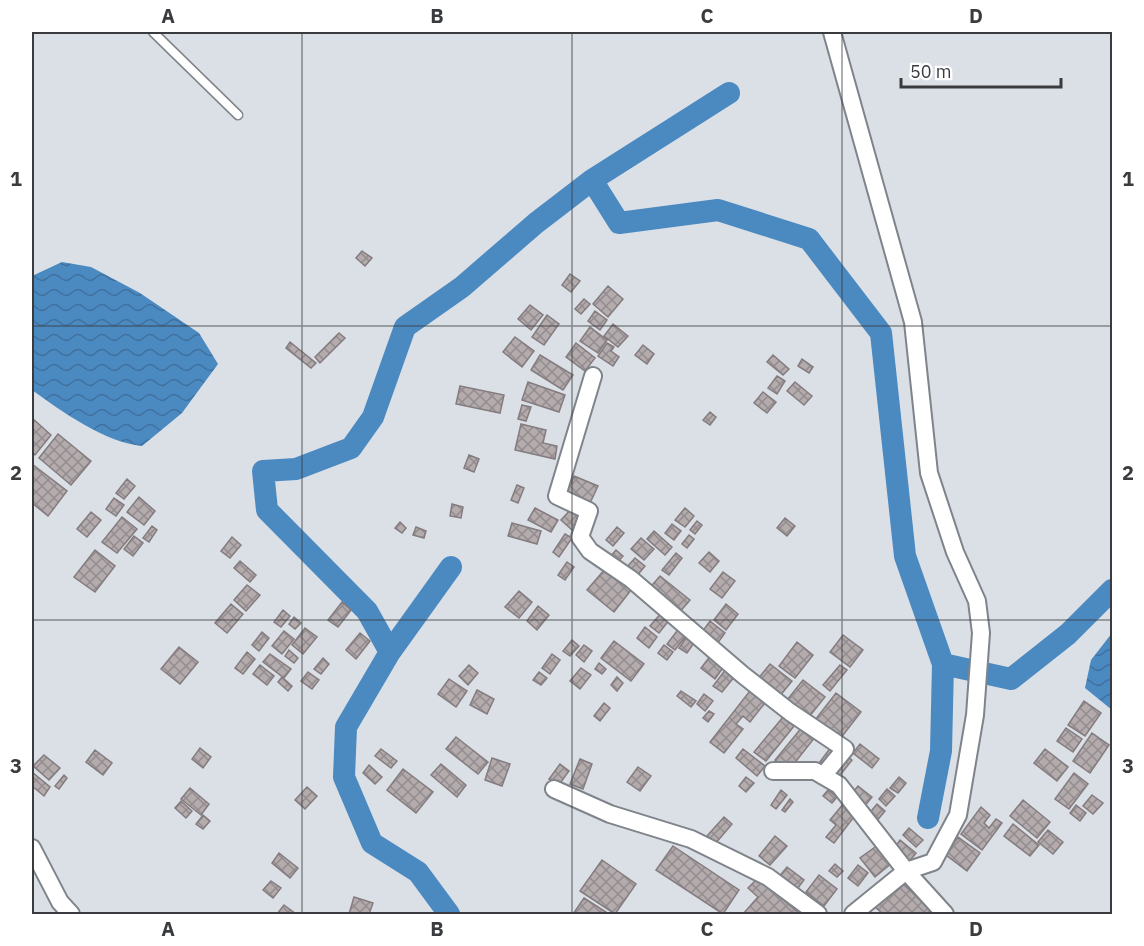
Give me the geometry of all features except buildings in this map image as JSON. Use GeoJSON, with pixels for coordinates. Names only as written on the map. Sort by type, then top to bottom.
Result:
{"type":"FeatureCollection","features":[{"type":"Feature","properties":{"kind":"street"},"geometry":{"type":"LineString","coordinates":[[832,32],[913,322],[929,473],[955,552],[977,601],[981,633],[975,715],[958,814],[933,862],[906,871],[853,915]]}},
{"type":"Feature","properties":{"kind":"street"},"geometry":{"type":"LineString","coordinates":[[593,376],[557,496],[589,511],[580,537],[590,551],[631,579],[743,675],[790,712],[845,749],[823,776]]}},
{"type":"Feature","properties":{"kind":"street"},"geometry":{"type":"LineString","coordinates":[[773,771],[815,771],[839,785],[906,871],[945,915]]}},
{"type":"Feature","properties":{"kind":"street"},"geometry":{"type":"LineString","coordinates":[[554,789],[609,814],[691,839],[768,877],[818,915]]}},
{"type":"Feature","properties":{"kind":"street"},"geometry":{"type":"LineString","coordinates":[[32,848],[60,902],[71,915]]}},
{"type":"Feature","properties":{"kind":"lane"},"geometry":{"type":"LineString","coordinates":[[153,32],[238,115]]}},
{"type":"Feature","properties":{"kind":"water"},"geometry":{"type":"Polygon","coordinates":[[[62,262],[91,267],[140,293],[199,333],[218,364],[182,413],[142,446],[128,444],[99,432],[70,416],[32,390],[32,276],[62,262]]]}},
{"type":"Feature","properties":{"kind":"water"},"geometry":{"type":"Polygon","coordinates":[[[1112,633],[1112,710],[1085,688],[1091,660],[1112,633]]]}},
{"type":"Feature","properties":{"kind":"waterway"},"geometry":{"type":"LineString","coordinates":[[390,652],[367,611],[267,510],[263,471],[296,469],[351,448],[373,417],[405,327],[462,287],[536,223],[592,180],[729,93]]}},
{"type":"Feature","properties":{"kind":"waterway"},"geometry":{"type":"LineString","coordinates":[[592,180],[619,223],[718,210],[809,239],[881,333],[905,556],[943,664],[1011,679],[1068,634],[1112,590]]}},
{"type":"Feature","properties":{"kind":"waterway"},"geometry":{"type":"LineString","coordinates":[[449,914],[418,872],[372,843],[344,777],[346,727],[390,652],[451,567]]}},
{"type":"Feature","properties":{"kind":"waterway"},"geometry":{"type":"LineString","coordinates":[[928,818],[941,751],[943,664]]}}]}
